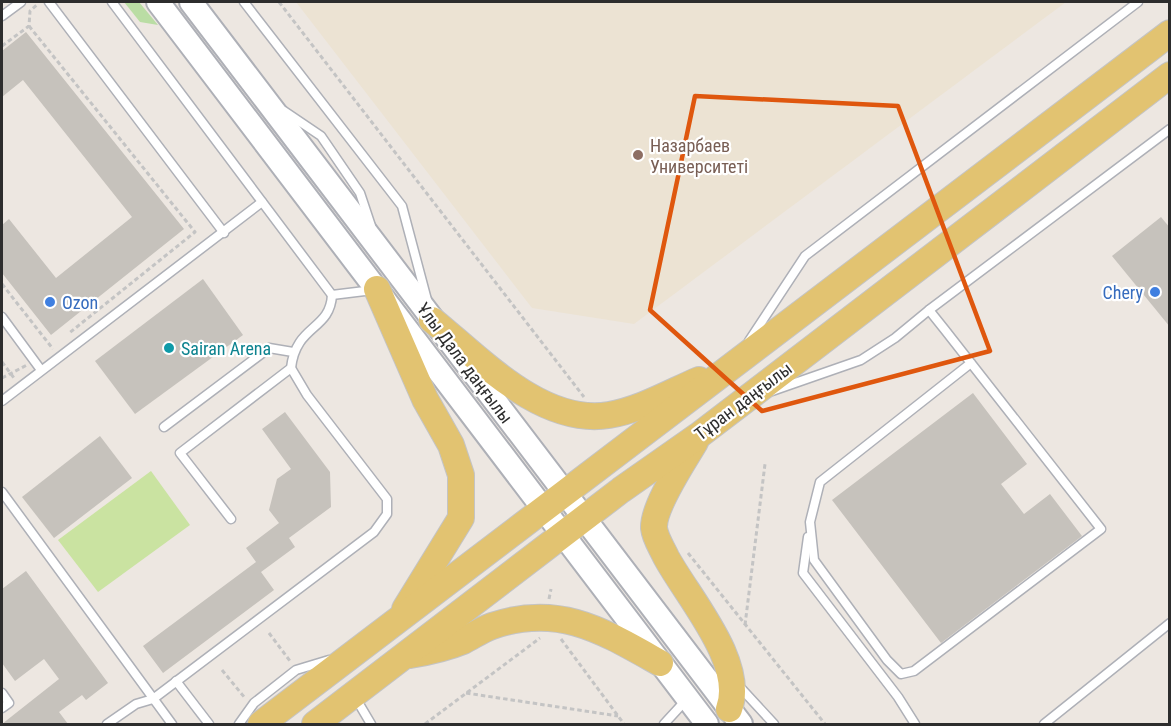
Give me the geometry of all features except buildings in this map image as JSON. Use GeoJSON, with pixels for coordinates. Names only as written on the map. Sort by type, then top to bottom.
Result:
{"type":"FeatureCollection","features":[{"type":"Feature","properties":{"kind":"main road","name":"Ұлы Дала даңғылы"},"geometry":{"type":"LineString","coordinates":[[158,2],[377,290],[555,502],[583,520],[735,717]]}},
{"type":"Feature","properties":{"kind":"main road","name":"Ұлы Дала даңғылы"},"geometry":{"type":"LineString","coordinates":[[191,2],[432,320],[555,502],[563,535],[707,724]]}},
{"type":"Feature","properties":{"kind":"main road","name":"Тұран даңғылы"},"geometry":{"type":"LineString","coordinates":[[261,724],[1170,33]]}},
{"type":"Feature","properties":{"kind":"main road","name":"Тұран даңғылы"},"geometry":{"type":"LineString","coordinates":[[315,724],[563,535],[698,436],[1170,75]]}},
{"type":"Feature","properties":{"kind":"main road"},"geometry":{"type":"LineString","coordinates":[[377,290],[425,399],[451,445],[461,475],[460,518],[453,534],[397,622]]}},
{"type":"Feature","properties":{"kind":"main road"},"geometry":{"type":"LineString","coordinates":[[432,320],[527,397],[571,413],[608,415],[646,403],[732,366]]}},
{"type":"Feature","properties":{"kind":"main road"},"geometry":{"type":"LineString","coordinates":[[698,436],[662,502],[654,527],[677,578],[727,660],[732,678],[735,717]]}},
{"type":"Feature","properties":{"kind":"main road"},"geometry":{"type":"LineString","coordinates":[[404,657],[443,649],[489,627],[513,620],[596,628],[660,663]]}},
{"type":"Feature","properties":{"kind":"lane"},"geometry":{"type":"LineString","coordinates":[[2,16],[21,2]]}},
{"type":"Feature","properties":{"kind":"lane"},"geometry":{"type":"LineString","coordinates":[[49,2],[224,233]]}},
{"type":"Feature","properties":{"kind":"lane"},"geometry":{"type":"LineString","coordinates":[[107,724],[136,704],[153,699],[374,532],[387,514],[387,499],[307,395],[291,368],[293,352],[298,340],[328,314],[332,308],[332,295],[112,2]]}},
{"type":"Feature","properties":{"kind":"lane"},"geometry":{"type":"LineString","coordinates":[[244,2],[402,206],[432,320]]}},
{"type":"Feature","properties":{"kind":"lane"},"geometry":{"type":"LineString","coordinates":[[732,366],[805,255],[1138,2]]}},
{"type":"Feature","properties":{"kind":"lane"},"geometry":{"type":"LineString","coordinates":[[747,398],[861,360],[895,339],[929,310],[1170,129]]}},
{"type":"Feature","properties":{"kind":"lane"},"geometry":{"type":"LineString","coordinates":[[2,401],[262,202]]}},
{"type":"Feature","properties":{"kind":"lane"},"geometry":{"type":"LineString","coordinates":[[332,295],[377,290]]}},
{"type":"Feature","properties":{"kind":"lane"},"geometry":{"type":"LineString","coordinates":[[810,522],[814,560],[887,660],[901,674],[914,671],[1101,529],[929,310]]}},
{"type":"Feature","properties":{"kind":"lane"},"geometry":{"type":"LineString","coordinates":[[2,317],[41,370]]}},
{"type":"Feature","properties":{"kind":"lane"},"geometry":{"type":"LineString","coordinates":[[164,427],[269,348],[293,352]]}},
{"type":"Feature","properties":{"kind":"lane"},"geometry":{"type":"LineString","coordinates":[[915,724],[898,697],[803,573],[810,522],[820,482],[971,363]]}},
{"type":"Feature","properties":{"kind":"lane"},"geometry":{"type":"LineString","coordinates":[[231,519],[180,453],[291,368]]}},
{"type":"Feature","properties":{"kind":"lane"},"geometry":{"type":"LineString","coordinates":[[2,492],[172,724]]}},
{"type":"Feature","properties":{"kind":"lane"},"geometry":{"type":"LineString","coordinates":[[1044,724],[1170,623]]}},
{"type":"Feature","properties":{"kind":"lane"},"geometry":{"type":"LineString","coordinates":[[239,724],[254,703],[296,670],[358,651]]}},
{"type":"Feature","properties":{"kind":"lane"},"geometry":{"type":"LineString","coordinates":[[732,678],[774,724]]}},
{"type":"Feature","properties":{"kind":"lane"},"geometry":{"type":"LineString","coordinates":[[176,681],[209,724]]}},
{"type":"Feature","properties":{"kind":"lane"},"geometry":{"type":"LineString","coordinates":[[2,693],[9,703],[2,708]]}},
{"type":"Feature","properties":{"kind":"lane"},"geometry":{"type":"LineString","coordinates":[[354,695],[371,724]]}},
{"type":"Feature","properties":{"kind":"lane"},"geometry":{"type":"LineString","coordinates":[[664,724],[687,699]]}},
{"type":"Feature","properties":{"kind":"path"},"geometry":{"type":"LineString","coordinates":[[2,378],[9,372],[35,360],[195,232],[29,26],[30,11],[42,2]]}},
{"type":"Feature","properties":{"kind":"path"},"geometry":{"type":"LineString","coordinates":[[279,2],[521,319],[584,393],[586,414]]}},
{"type":"Feature","properties":{"kind":"path"},"geometry":{"type":"LineString","coordinates":[[2,46],[29,26]]}},
{"type":"Feature","properties":{"kind":"path"},"geometry":{"type":"LineString","coordinates":[[2,284],[58,357]]}},
{"type":"Feature","properties":{"kind":"path"},"geometry":{"type":"LineString","coordinates":[[2,362],[21,386]]}},
{"type":"Feature","properties":{"kind":"path"},"geometry":{"type":"LineString","coordinates":[[745,625],[765,464]]}},
{"type":"Feature","properties":{"kind":"path"},"geometry":{"type":"LineString","coordinates":[[687,551],[825,724]]}},
{"type":"Feature","properties":{"kind":"path"},"geometry":{"type":"LineString","coordinates":[[425,724],[466,693],[549,623],[624,724]]}},
{"type":"Feature","properties":{"kind":"path"},"geometry":{"type":"LineString","coordinates":[[269,633],[291,662],[282,669]]}},
{"type":"Feature","properties":{"kind":"path"},"geometry":{"type":"LineString","coordinates":[[222,670],[244,698],[254,691]]}},
{"type":"Feature","properties":{"kind":"path"},"geometry":{"type":"LineString","coordinates":[[466,693],[618,716]]}},
{"type":"Feature","properties":{"kind":"highlighted area"},"geometry":{"type":"Polygon","coordinates":[[[695,96],[898,106],[990,351],[762,411],[650,310],[695,96]]]}},
{"type":"Feature","properties":{"kind":"shaded area","name":"Назарбаев Университеті"},"geometry":{"type":"Polygon","coordinates":[[[296,2],[1066,2],[634,324],[532,308],[296,2]]]}},
{"type":"Feature","properties":{"kind":"green space"},"geometry":{"type":"Polygon","coordinates":[[[124,2],[139,2],[158,25],[140,22],[124,2]]]}},
{"type":"Feature","properties":{"kind":"green space"},"geometry":{"type":"Polygon","coordinates":[[[151,471],[190,525],[98,592],[58,540],[151,471]]]}},
{"type":"Feature","properties":{"kind":"place","name":"Назарбаев Университеті"},"geometry":{"type":"Point","coordinates":[638,155]}},
{"type":"Feature","properties":{"kind":"place","name":"Chery"},"geometry":{"type":"Point","coordinates":[1155,292]}},
{"type":"Feature","properties":{"kind":"place","name":"Ozon"},"geometry":{"type":"Point","coordinates":[50,302]}},
{"type":"Feature","properties":{"kind":"place","name":"Sairan Arena"},"geometry":{"type":"Point","coordinates":[169,348]}}]}
